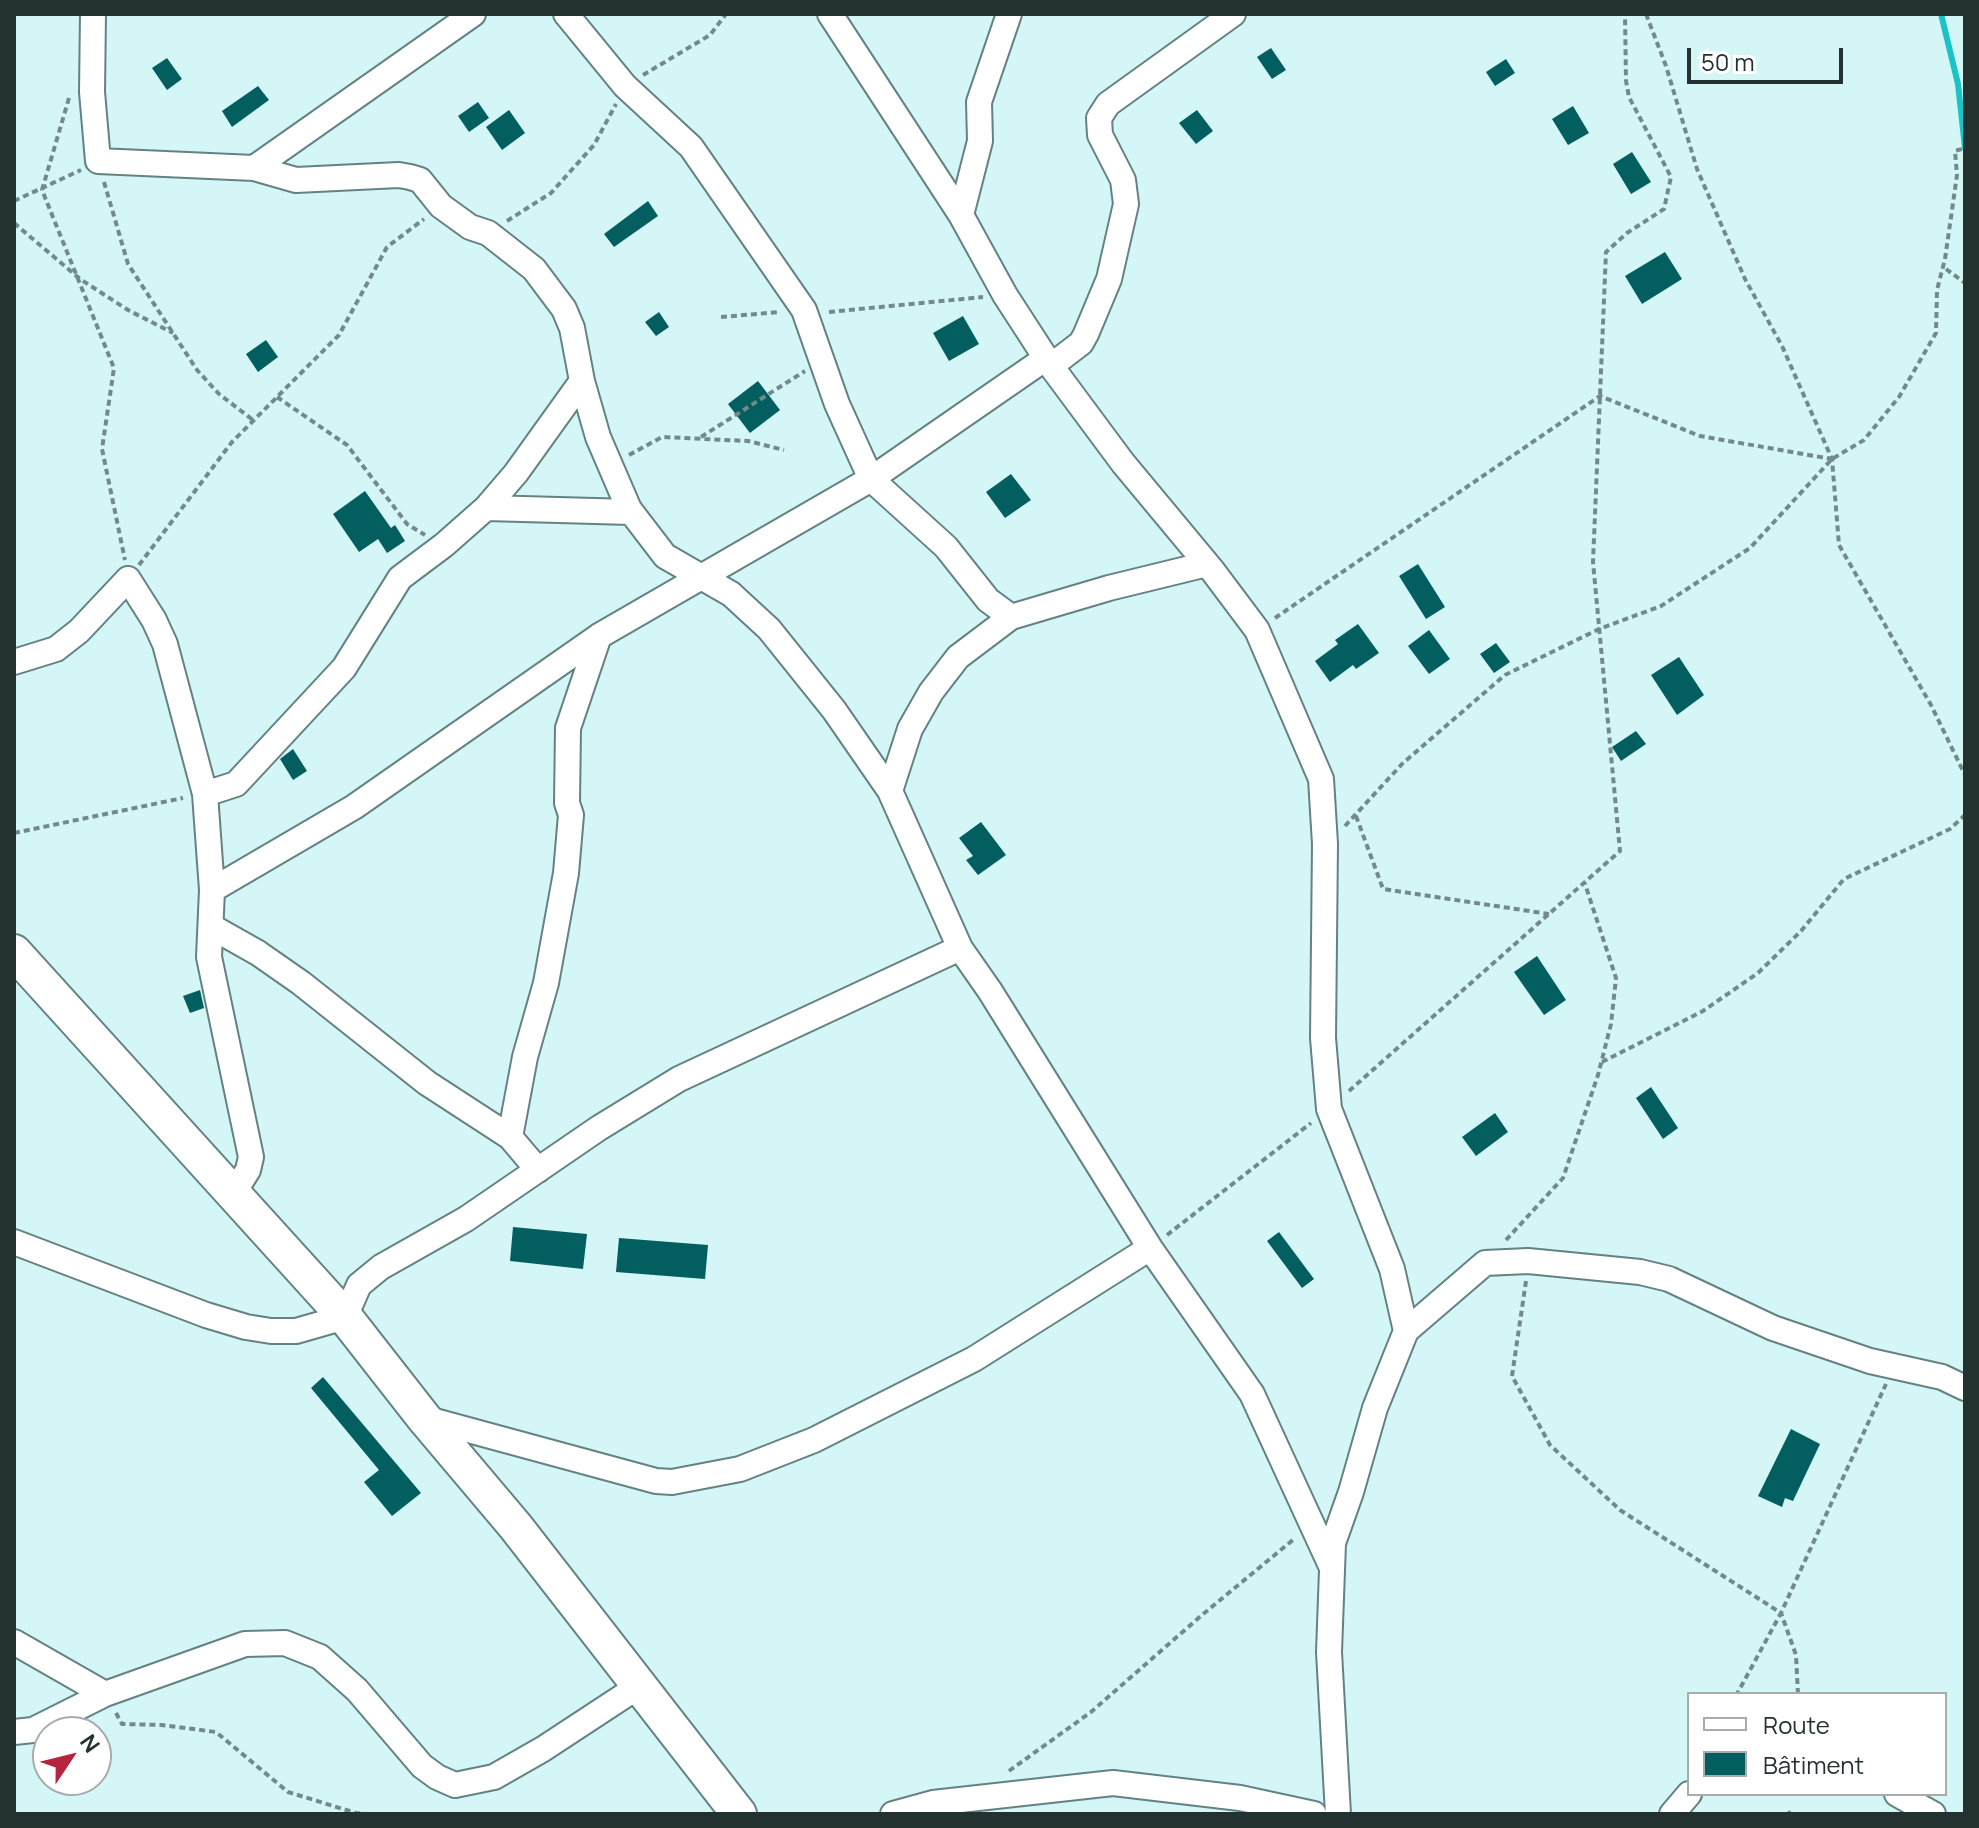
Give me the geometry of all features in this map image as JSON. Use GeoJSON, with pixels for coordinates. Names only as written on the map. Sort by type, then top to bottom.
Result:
{"type":"FeatureCollection","features":[{"type":"Feature","properties":{"kind":"street"},"geometry":{"type":"LineString","coordinates":[[93,14],[92,92],[98,161],[254,168],[296,180],[410,177],[420,180],[441,206],[470,227],[488,233],[534,269],[564,309],[572,328],[582,381],[598,437],[631,512],[665,556],[748,607],[769,629],[834,710],[890,791],[960,948],[1150,1248],[1252,1394],[1332,1568]]}},
{"type":"Feature","properties":{"kind":"street"},"geometry":{"type":"LineString","coordinates":[[254,168],[473,14]]}},
{"type":"Feature","properties":{"kind":"street"},"geometry":{"type":"LineString","coordinates":[[566,14],[625,86],[691,147],[804,310],[837,404],[871,479],[936,536],[988,600],[1011,617]]}},
{"type":"Feature","properties":{"kind":"street"},"geometry":{"type":"LineString","coordinates":[[830,14],[961,215],[1005,295],[1048,362],[1123,463],[1257,630],[1321,779],[1325,844],[1323,1038],[1329,1109],[1392,1269],[1406,1331]]}},
{"type":"Feature","properties":{"kind":"street"},"geometry":{"type":"LineString","coordinates":[[961,215],[980,141],[979,102],[1009,14]]}},
{"type":"Feature","properties":{"kind":"street"},"geometry":{"type":"LineString","coordinates":[[212,890],[354,807],[599,636],[871,479],[1081,343],[1109,279],[1126,204],[1123,180],[1100,135],[1099,118],[1108,104],[1233,14]]}},
{"type":"Feature","properties":{"kind":"street"},"geometry":{"type":"LineString","coordinates":[[205,794],[236,784],[344,668],[400,578],[486,508],[516,473],[582,381]]}},
{"type":"Feature","properties":{"kind":"street"},"geometry":{"type":"LineString","coordinates":[[486,508],[631,512]]}},
{"type":"Feature","properties":{"kind":"street"},"geometry":{"type":"LineString","coordinates":[[890,791],[910,729],[931,692],[958,657],[1011,617],[1094,592],[1207,564]]}},
{"type":"Feature","properties":{"kind":"street"},"geometry":{"type":"LineString","coordinates":[[14,662],[56,649],[79,631],[128,579],[165,644],[205,794],[212,890],[209,957],[251,1157],[248,1170],[233,1194]]}},
{"type":"Feature","properties":{"kind":"street"},"geometry":{"type":"LineString","coordinates":[[510,1137],[525,1057],[546,983],[566,873],[571,815],[567,803],[568,728],[599,636]]}},
{"type":"Feature","properties":{"kind":"street"},"geometry":{"type":"LineString","coordinates":[[212,927],[258,953],[301,983],[427,1083],[510,1137],[538,1170]]}},
{"type":"Feature","properties":{"kind":"street"},"geometry":{"type":"LineString","coordinates":[[345,1317],[359,1285],[381,1267],[466,1219],[599,1128],[679,1079],[960,948]]}},
{"type":"Feature","properties":{"kind":"street"},"geometry":{"type":"LineString","coordinates":[[14,952],[345,1317],[424,1418],[516,1527],[739,1814]]}},
{"type":"Feature","properties":{"kind":"street"},"geometry":{"type":"LineString","coordinates":[[14,1242],[206,1315],[246,1327],[296,1331],[345,1317]]}},
{"type":"Feature","properties":{"kind":"street"},"geometry":{"type":"LineString","coordinates":[[424,1418],[656,1481],[672,1482],[740,1469],[814,1440],[974,1359],[1150,1248]]}},
{"type":"Feature","properties":{"kind":"street"},"geometry":{"type":"LineString","coordinates":[[1338,1814],[1329,1652],[1333,1543],[1375,1408],[1406,1331],[1485,1263],[1528,1261],[1640,1272],[1669,1279],[1773,1328],[1894,1368],[1942,1377],[1965,1388]]}},
{"type":"Feature","properties":{"kind":"street"},"geometry":{"type":"LineString","coordinates":[[14,1642],[105,1694]]}},
{"type":"Feature","properties":{"kind":"street"},"geometry":{"type":"LineString","coordinates":[[14,1732],[33,1730],[105,1694],[245,1644],[285,1643],[320,1657],[357,1690],[422,1766],[455,1785],[494,1777],[639,1686]]}},
{"type":"Feature","properties":{"kind":"street"},"geometry":{"type":"LineString","coordinates":[[893,1814],[933,1803],[1113,1783],[1240,1798],[1314,1814]]}},
{"type":"Feature","properties":{"kind":"street"},"geometry":{"type":"LineString","coordinates":[[1672,1814],[1687,1796]]}},
{"type":"Feature","properties":{"kind":"street"},"geometry":{"type":"LineString","coordinates":[[1901,1796],[1933,1814]]}},
{"type":"Feature","properties":{"kind":"path"},"geometry":{"type":"LineString","coordinates":[[488,233],[551,193],[594,145],[625,86],[710,35],[726,14]]}},
{"type":"Feature","properties":{"kind":"path"},"geometry":{"type":"LineString","coordinates":[[1150,1248],[1329,1109],[1620,851],[1593,562],[1606,252],[1627,233],[1664,209],[1671,177],[1629,97],[1625,14]]}},
{"type":"Feature","properties":{"kind":"path"},"geometry":{"type":"LineString","coordinates":[[1646,14],[1666,66],[1697,169],[1745,279],[1782,346],[1832,459],[1839,545],[1931,705],[1965,775]]}},
{"type":"Feature","properties":{"kind":"path"},"geometry":{"type":"LineString","coordinates":[[71,90],[42,190],[114,368],[102,449],[128,579]]}},
{"type":"Feature","properties":{"kind":"path"},"geometry":{"type":"LineString","coordinates":[[1325,844],[1356,816],[1403,763],[1505,675],[1599,629],[1661,606],[1750,548],[1832,459],[1864,440],[1899,397],[1936,333],[1937,290],[1945,259],[1957,175],[1955,151],[1965,148]]}},
{"type":"Feature","properties":{"kind":"path"},"geometry":{"type":"LineString","coordinates":[[14,201],[98,161],[128,264],[197,370],[219,394],[253,420]]}},
{"type":"Feature","properties":{"kind":"path"},"geometry":{"type":"LineString","coordinates":[[128,579],[232,442],[339,335],[387,247],[441,206]]}},
{"type":"Feature","properties":{"kind":"path"},"geometry":{"type":"LineString","coordinates":[[14,223],[80,279],[128,310],[173,333]]}},
{"type":"Feature","properties":{"kind":"path"},"geometry":{"type":"LineString","coordinates":[[1946,269],[1965,283]]}},
{"type":"Feature","properties":{"kind":"path"},"geometry":{"type":"LineString","coordinates":[[721,317],[804,310],[825,313],[1005,295]]}},
{"type":"Feature","properties":{"kind":"path"},"geometry":{"type":"LineString","coordinates":[[699,439],[822,360]]}},
{"type":"Feature","properties":{"kind":"path"},"geometry":{"type":"LineString","coordinates":[[1600,396],[1700,436],[1832,459]]}},
{"type":"Feature","properties":{"kind":"path"},"geometry":{"type":"LineString","coordinates":[[1257,630],[1600,396]]}},
{"type":"Feature","properties":{"kind":"path"},"geometry":{"type":"LineString","coordinates":[[277,397],[347,445],[407,524],[444,545]]}},
{"type":"Feature","properties":{"kind":"path"},"geometry":{"type":"LineString","coordinates":[[612,465],[662,437],[748,441],[784,450]]}},
{"type":"Feature","properties":{"kind":"path"},"geometry":{"type":"LineString","coordinates":[[14,833],[205,794]]}},
{"type":"Feature","properties":{"kind":"path"},"geometry":{"type":"LineString","coordinates":[[1602,1062],[1703,1011],[1758,973],[1801,931],[1844,879],[1950,829],[1965,815]]}},
{"type":"Feature","properties":{"kind":"path"},"geometry":{"type":"LineString","coordinates":[[1356,816],[1383,889],[1549,914]]}},
{"type":"Feature","properties":{"kind":"path"},"geometry":{"type":"LineString","coordinates":[[1485,1263],[1563,1178],[1602,1062],[1611,1024],[1616,978],[1585,883]]}},
{"type":"Feature","properties":{"kind":"path"},"geometry":{"type":"LineString","coordinates":[[1528,1261],[1512,1376],[1550,1445],[1620,1510],[1781,1613],[1796,1655],[1798,1692]]}},
{"type":"Feature","properties":{"kind":"path"},"geometry":{"type":"LineString","coordinates":[[1738,1692],[1781,1613],[1894,1368]]}},
{"type":"Feature","properties":{"kind":"path"},"geometry":{"type":"LineString","coordinates":[[1007,1772],[1091,1712],[1311,1524]]}},
{"type":"Feature","properties":{"kind":"path"},"geometry":{"type":"LineString","coordinates":[[105,1694],[122,1724],[216,1732],[288,1792],[356,1813],[369,1814]]}},
{"type":"Feature","properties":{"kind":"building"},"geometry":{"type":"Polygon","coordinates":[[[1271,48],[1286,70],[1272,79],[1257,57],[1271,48]]]}},
{"type":"Feature","properties":{"kind":"building"},"geometry":{"type":"Polygon","coordinates":[[[167,58],[182,79],[167,90],[152,68],[167,58]]]}},
{"type":"Feature","properties":{"kind":"building"},"geometry":{"type":"Polygon","coordinates":[[[1506,59],[1515,73],[1495,86],[1486,72],[1506,59]]]}},
{"type":"Feature","properties":{"kind":"building"},"geometry":{"type":"Polygon","coordinates":[[[258,86],[269,100],[232,127],[222,111],[258,86]]]}},
{"type":"Feature","properties":{"kind":"building"},"geometry":{"type":"Polygon","coordinates":[[[478,102],[489,118],[469,132],[458,116],[478,102]]]}},
{"type":"Feature","properties":{"kind":"building"},"geometry":{"type":"Polygon","coordinates":[[[1573,106],[1589,133],[1568,145],[1552,119],[1573,106]]]}},
{"type":"Feature","properties":{"kind":"building"},"geometry":{"type":"Polygon","coordinates":[[[509,110],[525,133],[502,150],[486,127],[509,110]]]}},
{"type":"Feature","properties":{"kind":"building"},"geometry":{"type":"Polygon","coordinates":[[[1197,110],[1213,131],[1196,144],[1179,123],[1197,110]]]}},
{"type":"Feature","properties":{"kind":"building"},"geometry":{"type":"Polygon","coordinates":[[[1632,152],[1651,182],[1631,194],[1613,164],[1632,152]]]}},
{"type":"Feature","properties":{"kind":"building"},"geometry":{"type":"Polygon","coordinates":[[[648,201],[658,216],[614,247],[604,234],[648,201]]]}},
{"type":"Feature","properties":{"kind":"building"},"geometry":{"type":"Polygon","coordinates":[[[1665,252],[1682,279],[1642,304],[1625,276],[1665,252]]]}},
{"type":"Feature","properties":{"kind":"building"},"geometry":{"type":"Polygon","coordinates":[[[659,312],[669,327],[656,336],[645,322],[659,312]]]}},
{"type":"Feature","properties":{"kind":"building"},"geometry":{"type":"Polygon","coordinates":[[[963,316],[979,344],[949,361],[933,333],[963,316]]]}},
{"type":"Feature","properties":{"kind":"building"},"geometry":{"type":"Polygon","coordinates":[[[266,340],[278,357],[258,372],[246,354],[266,340]]]}},
{"type":"Feature","properties":{"kind":"building"},"geometry":{"type":"Polygon","coordinates":[[[758,381],[780,410],[750,433],[728,404],[758,381]]]}},
{"type":"Feature","properties":{"kind":"building"},"geometry":{"type":"Polygon","coordinates":[[[1011,474],[1031,500],[1005,518],[986,492],[1011,474]]]}},
{"type":"Feature","properties":{"kind":"building"},"geometry":{"type":"Polygon","coordinates":[[[365,491],[391,528],[395,525],[405,541],[387,553],[378,539],[359,552],[333,514],[365,491]]]}},
{"type":"Feature","properties":{"kind":"building"},"geometry":{"type":"Polygon","coordinates":[[[1418,564],[1445,607],[1426,619],[1399,576],[1418,564]]]}},
{"type":"Feature","properties":{"kind":"building"},"geometry":{"type":"Polygon","coordinates":[[[1358,624],[1379,653],[1356,669],[1353,665],[1330,682],[1315,661],[1338,644],[1335,640],[1358,624]]]}},
{"type":"Feature","properties":{"kind":"building"},"geometry":{"type":"Polygon","coordinates":[[[1429,630],[1450,659],[1429,674],[1408,646],[1429,630]]]}},
{"type":"Feature","properties":{"kind":"building"},"geometry":{"type":"Polygon","coordinates":[[[1496,643],[1510,662],[1494,673],[1480,654],[1496,643]]]}},
{"type":"Feature","properties":{"kind":"building"},"geometry":{"type":"Polygon","coordinates":[[[1679,657],[1704,695],[1677,715],[1651,675],[1679,657]]]}},
{"type":"Feature","properties":{"kind":"building"},"geometry":{"type":"Polygon","coordinates":[[[1636,731],[1646,744],[1621,761],[1612,747],[1636,731]]]}},
{"type":"Feature","properties":{"kind":"building"},"geometry":{"type":"Polygon","coordinates":[[[293,749],[307,771],[293,780],[280,759],[293,749]]]}},
{"type":"Feature","properties":{"kind":"building"},"geometry":{"type":"Polygon","coordinates":[[[981,822],[1006,855],[978,875],[966,860],[973,856],[959,838],[981,822]]]}},
{"type":"Feature","properties":{"kind":"building"},"geometry":{"type":"Polygon","coordinates":[[[1537,956],[1566,1000],[1544,1015],[1514,972],[1537,956]]]}},
{"type":"Feature","properties":{"kind":"building"},"geometry":{"type":"Polygon","coordinates":[[[200,990],[204,1008],[190,1013],[183,996],[200,990]]]}},
{"type":"Feature","properties":{"kind":"building"},"geometry":{"type":"Polygon","coordinates":[[[1651,1087],[1678,1128],[1663,1139],[1636,1098],[1651,1087]]]}},
{"type":"Feature","properties":{"kind":"building"},"geometry":{"type":"Polygon","coordinates":[[[1495,1113],[1508,1132],[1476,1156],[1462,1137],[1495,1113]]]}},
{"type":"Feature","properties":{"kind":"building"},"geometry":{"type":"Polygon","coordinates":[[[513,1227],[587,1234],[583,1269],[510,1261],[513,1227]]]}},
{"type":"Feature","properties":{"kind":"building"},"geometry":{"type":"Polygon","coordinates":[[[1279,1232],[1314,1279],[1302,1288],[1267,1241],[1279,1232]]]}},
{"type":"Feature","properties":{"kind":"building"},"geometry":{"type":"Polygon","coordinates":[[[619,1238],[708,1245],[705,1279],[616,1272],[619,1238]]]}},
{"type":"Feature","properties":{"kind":"building"},"geometry":{"type":"Polygon","coordinates":[[[323,1377],[421,1493],[392,1516],[364,1482],[379,1470],[311,1388],[323,1377]]]}},
{"type":"Feature","properties":{"kind":"building"},"geometry":{"type":"Polygon","coordinates":[[[1791,1429],[1820,1444],[1793,1501],[1785,1498],[1782,1507],[1758,1496],[1791,1429]]]}},
{"type":"Feature","properties":{"kind":"waterway"},"geometry":{"type":"LineString","coordinates":[[1941,14],[1958,84],[1965,148]]}}]}
